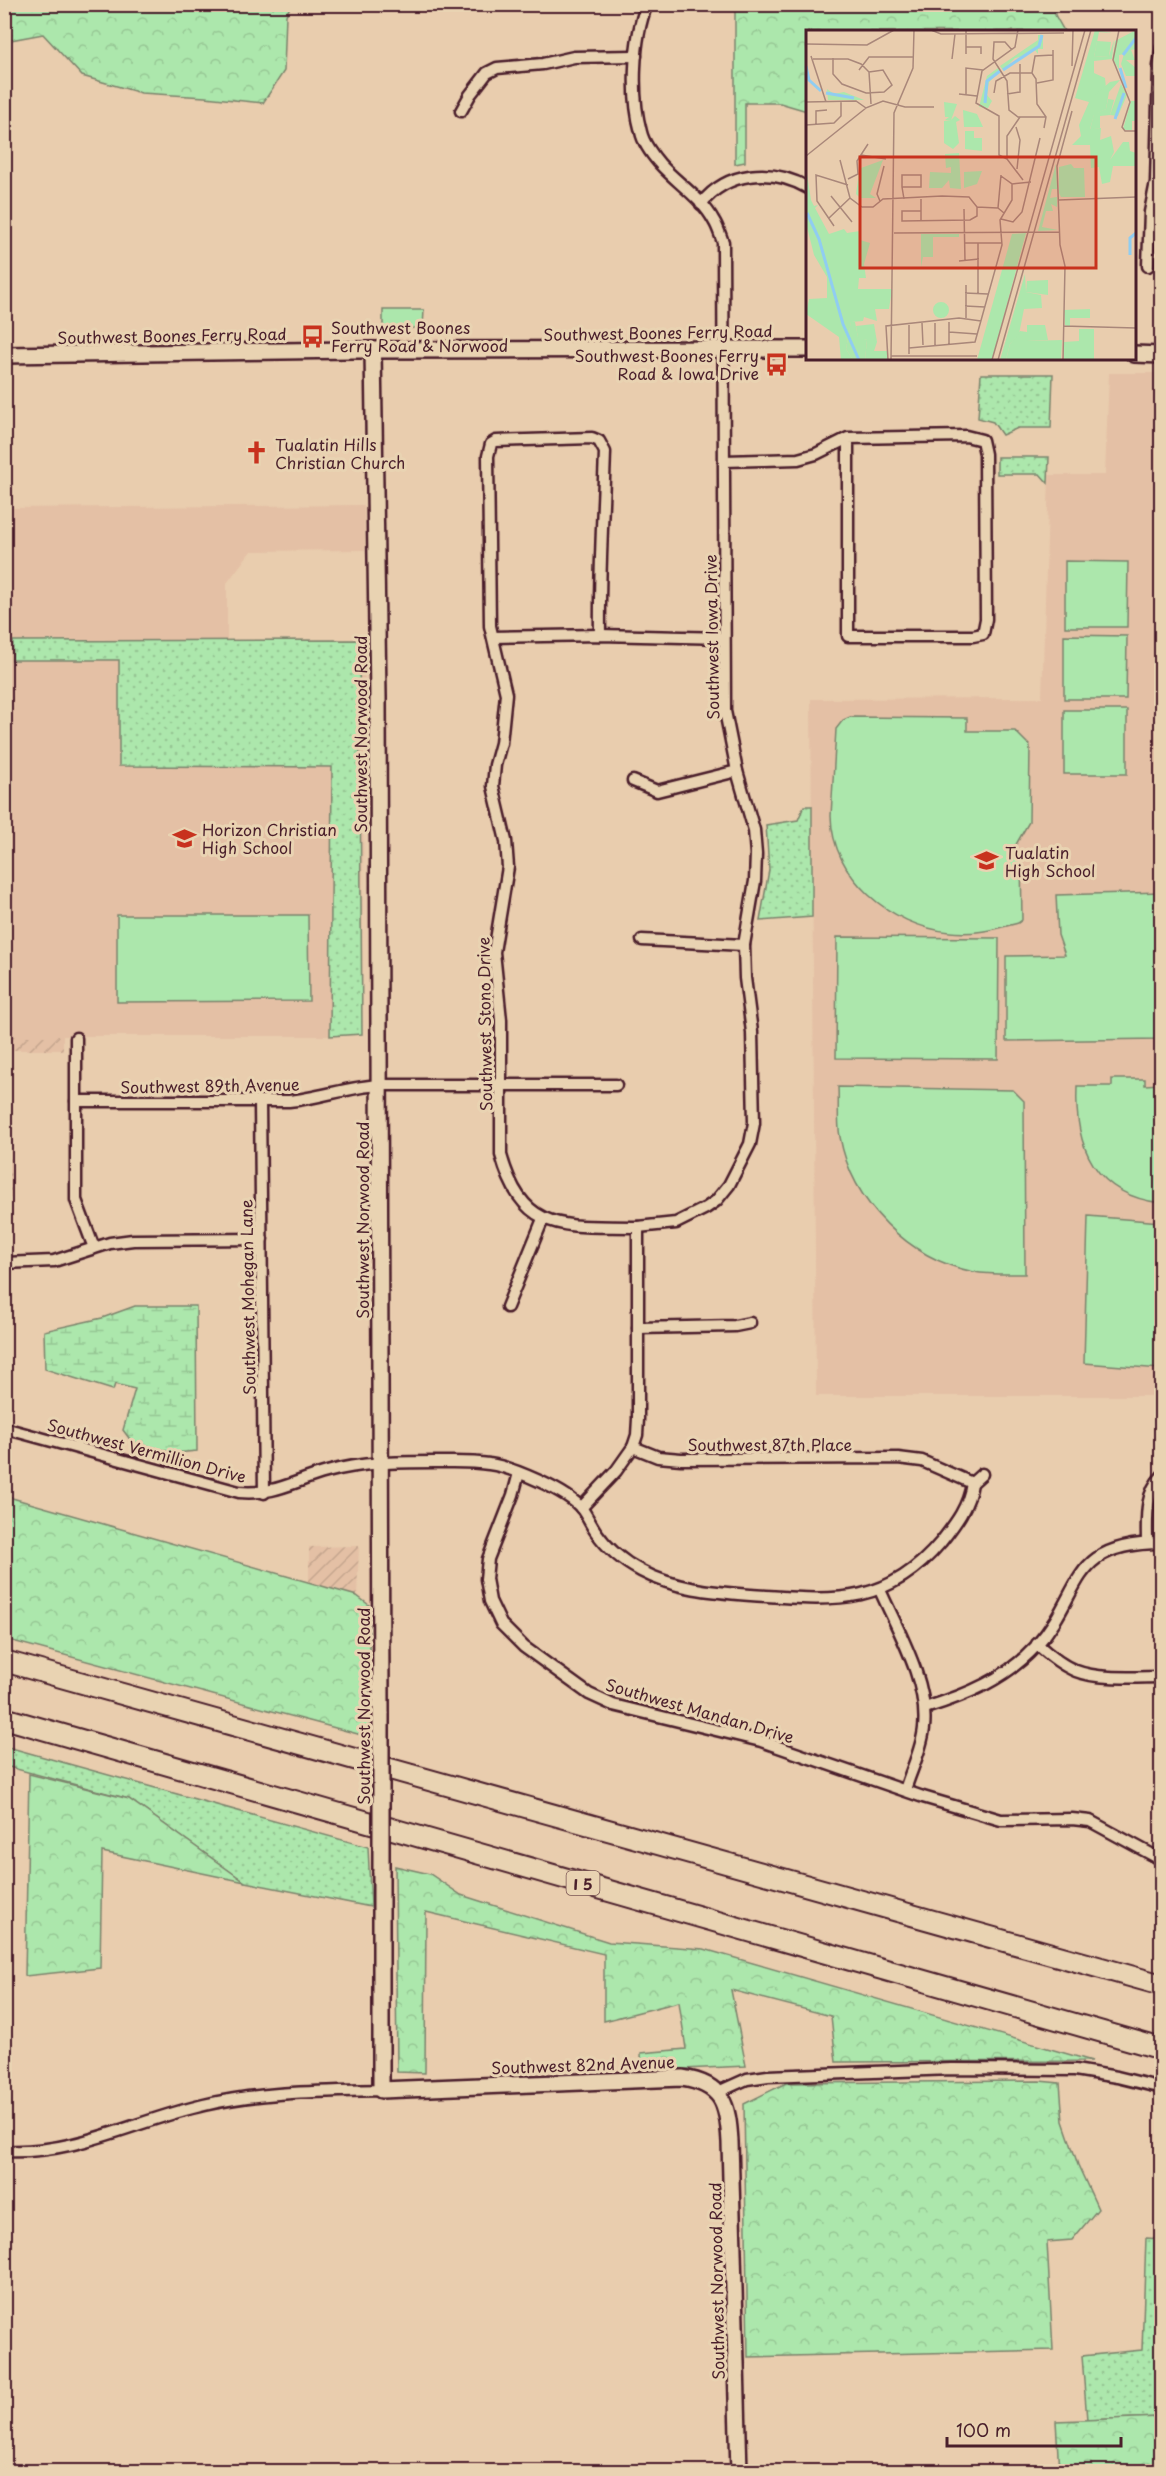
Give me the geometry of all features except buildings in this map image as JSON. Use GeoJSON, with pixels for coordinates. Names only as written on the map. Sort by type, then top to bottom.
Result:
{"type":"FeatureCollection","features":[{"type":"Feature","properties":{"kind":"highway"},"geometry":{"type":"LineString","coordinates":[[4,1661],[1161,1985]]}},
{"type":"Feature","properties":{"kind":"highway","name":"I 5"},"geometry":{"type":"LineString","coordinates":[[4,1718],[1161,2049]]}},
{"type":"Feature","properties":{"kind":"street","name":"Southwest Iowa Drive"},"geometry":{"type":"LineString","coordinates":[[638,1227],[676,1222],[711,1205],[729,1185],[750,1144],[754,1123],[752,1032],[745,978],[744,945],[755,881],[756,854],[754,830],[737,771],[725,711],[723,242],[714,220],[658,161],[641,134],[636,105],[636,56],[638,35],[647,4]]}},
{"type":"Feature","properties":{"kind":"street"},"geometry":{"type":"LineString","coordinates":[[1148,266],[1150,212],[1156,182],[1161,47]]}},
{"type":"Feature","properties":{"kind":"street"},"geometry":{"type":"LineString","coordinates":[[461,111],[486,73],[498,68],[543,64],[574,57],[636,56]]}},
{"type":"Feature","properties":{"kind":"street"},"geometry":{"type":"LineString","coordinates":[[701,204],[711,190],[734,178],[754,175],[775,177],[798,182],[806,187]]}},
{"type":"Feature","properties":{"kind":"street","name":"Southwest Boones Ferry Road"},"geometry":{"type":"LineString","coordinates":[[4,355],[373,350],[503,352],[806,349]]}},
{"type":"Feature","properties":{"kind":"street","name":"Southwest Norwood Road"},"geometry":{"type":"LineString","coordinates":[[373,350],[378,641],[381,2090]]}},
{"type":"Feature","properties":{"kind":"street"},"geometry":{"type":"LineString","coordinates":[[1136,354],[1161,355]]}},
{"type":"Feature","properties":{"kind":"street"},"geometry":{"type":"LineString","coordinates":[[724,461],[798,459],[816,454],[848,438],[966,436],[982,440],[985,454],[986,619],[983,634],[973,636],[848,636],[848,438]]}},
{"type":"Feature","properties":{"kind":"street","name":"Southwest Stono Drive"},"geometry":{"type":"LineString","coordinates":[[543,1219],[530,1210],[517,1194],[507,1176],[501,1155],[501,1020],[494,952],[508,867],[506,842],[493,786],[495,765],[503,733],[506,694],[490,626],[488,456],[491,444],[503,440],[591,438],[599,441],[605,452],[603,536],[599,556],[600,635]]}},
{"type":"Feature","properties":{"kind":"street"},"geometry":{"type":"LineString","coordinates":[[493,637],[600,635],[724,638]]}},
{"type":"Feature","properties":{"kind":"street"},"geometry":{"type":"LineString","coordinates":[[633,781],[657,791],[737,771]]}},
{"type":"Feature","properties":{"kind":"street"},"geometry":{"type":"LineString","coordinates":[[642,940],[744,945]]}},
{"type":"Feature","properties":{"kind":"street"},"geometry":{"type":"LineString","coordinates":[[76,1038],[76,1200],[94,1248]]}},
{"type":"Feature","properties":{"kind":"street","name":"Southwest 89th Avenue"},"geometry":{"type":"LineString","coordinates":[[76,1101],[260,1102],[307,1099],[346,1089],[379,1085],[616,1085]]}},
{"type":"Feature","properties":{"kind":"street","name":"Southwest Mohegan Lane"},"geometry":{"type":"LineString","coordinates":[[260,1102],[264,1493]]}},
{"type":"Feature","properties":{"kind":"street"},"geometry":{"type":"LineString","coordinates":[[507,1307],[543,1219],[563,1225],[638,1227],[637,1435],[633,1447],[616,1471],[581,1508]]}},
{"type":"Feature","properties":{"kind":"street"},"geometry":{"type":"LineString","coordinates":[[4,1263],[54,1261],[110,1243],[133,1240],[262,1239]]}},
{"type":"Feature","properties":{"kind":"street"},"geometry":{"type":"LineString","coordinates":[[638,1328],[735,1326],[750,1323]]}},
{"type":"Feature","properties":{"kind":"street","name":"Southwest Vermillion Drive"},"geometry":{"type":"LineString","coordinates":[[4,1428],[239,1492],[264,1493],[286,1488],[327,1472],[379,1463],[489,1464],[540,1481],[573,1500],[581,1508],[598,1535],[616,1554],[639,1570],[666,1582],[711,1592],[826,1600],[880,1590],[932,1554],[954,1527],[970,1500],[972,1483]]}},
{"type":"Feature","properties":{"kind":"street","name":"Southwest 87th Place"},"geometry":{"type":"LineString","coordinates":[[633,1447],[658,1457],[681,1460],[897,1458],[922,1461],[972,1483]]}},
{"type":"Feature","properties":{"kind":"street","name":"Southwest Mandan Drive"},"geometry":{"type":"LineString","coordinates":[[519,1473],[513,1495],[488,1559],[486,1579],[490,1601],[501,1624],[524,1647],[589,1694],[613,1705],[761,1741],[923,1797],[1001,1820],[1090,1821],[1161,1860]]}},
{"type":"Feature","properties":{"kind":"street"},"geometry":{"type":"LineString","coordinates":[[972,1483],[982,1474]]}},
{"type":"Feature","properties":{"kind":"street"},"geometry":{"type":"LineString","coordinates":[[1147,1543],[1147,1509],[1150,1494],[1161,1476]]}},
{"type":"Feature","properties":{"kind":"street"},"geometry":{"type":"LineString","coordinates":[[925,1708],[956,1698],[1000,1677],[1037,1644],[1076,1579],[1089,1564],[1104,1553],[1121,1546],[1161,1543]]}},
{"type":"Feature","properties":{"kind":"street"},"geometry":{"type":"LineString","coordinates":[[880,1590],[921,1686],[925,1708],[924,1731],[905,1790]]}},
{"type":"Feature","properties":{"kind":"street"},"geometry":{"type":"LineString","coordinates":[[1037,1644],[1055,1660],[1076,1671],[1092,1675],[1161,1677]]}},
{"type":"Feature","properties":{"kind":"street"},"geometry":{"type":"LineString","coordinates":[[718,2092],[747,2079],[768,2076],[963,2069],[1075,2070],[1161,2088]]}},
{"type":"Feature","properties":{"kind":"street","name":"Southwest 82nd Avenue"},"geometry":{"type":"LineString","coordinates":[[4,2151],[29,2151],[80,2144],[200,2106],[247,2095],[673,2078],[697,2080],[718,2092]]}},
{"type":"Feature","properties":{"kind":"street","name":"Southwest Norwood Road"},"geometry":{"type":"LineString","coordinates":[[718,2092],[724,2101],[729,2117],[739,2472]]}},
{"type":"Feature","properties":{"kind":"shaded area","name":"Tualatin High School"},"geometry":{"type":"Polygon","coordinates":[[[1109,373],[1161,373],[1161,1396],[816,1396],[811,699],[1042,698],[1049,475],[1105,475],[1109,373]]]}},
{"type":"Feature","properties":{"kind":"shaded area","name":"Horizon Christian High School"},"geometry":{"type":"Polygon","coordinates":[[[5,376],[7,508],[364,505],[365,550],[251,551],[227,583],[227,642],[365,641],[362,1034],[330,1036],[5,1036],[5,376]]]}},
{"type":"Feature","properties":{"kind":"shaded area"},"geometry":{"type":"Polygon","coordinates":[[[5,1036],[63,1036],[63,1050],[10,1050],[11,1198],[4,1198],[5,1036]]]}},
{"type":"Feature","properties":{"kind":"shaded area"},"geometry":{"type":"Polygon","coordinates":[[[359,1546],[357,1596],[309,1583],[309,1547],[359,1546]]]}},
{"type":"Feature","properties":{"kind":"green space"},"geometry":{"type":"Polygon","coordinates":[[[5,4],[291,5],[286,15],[284,71],[263,103],[141,93],[82,76],[43,34],[5,41],[5,4]]]}},
{"type":"Feature","properties":{"kind":"green space"},"geometry":{"type":"Polygon","coordinates":[[[735,5],[1055,5],[1055,15],[1063,30],[806,30],[806,111],[780,103],[745,103],[745,162],[735,164],[735,5]]]}},
{"type":"Feature","properties":{"kind":"green space"},"geometry":{"type":"Polygon","coordinates":[[[383,310],[424,310],[423,328],[383,328],[383,310]]]}},
{"type":"Feature","properties":{"kind":"green space"},"geometry":{"type":"Polygon","coordinates":[[[981,374],[1053,374],[1051,428],[1018,428],[1002,435],[993,422],[978,418],[981,374]]]}},
{"type":"Feature","properties":{"kind":"green space"},"geometry":{"type":"Polygon","coordinates":[[[997,457],[1049,457],[1048,483],[1040,474],[997,474],[997,457]]]}},
{"type":"Feature","properties":{"kind":"green space"},"geometry":{"type":"Polygon","coordinates":[[[1065,561],[1128,562],[1127,627],[1065,627],[1065,561]]]}},
{"type":"Feature","properties":{"kind":"green space"},"geometry":{"type":"Polygon","coordinates":[[[1064,635],[1127,636],[1126,699],[1064,699],[1064,635]]]}},
{"type":"Feature","properties":{"kind":"green space"},"geometry":{"type":"Polygon","coordinates":[[[359,640],[362,1034],[330,1036],[332,767],[119,766],[119,660],[12,660],[13,641],[359,640]]]}},
{"type":"Feature","properties":{"kind":"green space"},"geometry":{"type":"Polygon","coordinates":[[[1064,710],[1127,710],[1127,774],[1064,774],[1064,710]]]}},
{"type":"Feature","properties":{"kind":"green space"},"geometry":{"type":"Polygon","coordinates":[[[850,717],[967,718],[967,731],[1015,731],[1030,746],[1029,822],[1011,853],[1021,855],[1022,920],[1018,923],[976,932],[959,933],[928,928],[887,909],[869,895],[854,878],[842,859],[834,839],[831,816],[836,729],[843,720],[850,717]]]}},
{"type":"Feature","properties":{"kind":"green space"},"geometry":{"type":"Polygon","coordinates":[[[804,806],[812,806],[812,917],[760,921],[769,870],[766,825],[798,820],[804,806]]]}},
{"type":"Feature","properties":{"kind":"green space"},"geometry":{"type":"Polygon","coordinates":[[[1161,892],[1161,1039],[1006,1041],[1006,956],[1065,955],[1058,935],[1056,895],[1161,892]]]}},
{"type":"Feature","properties":{"kind":"green space"},"geometry":{"type":"Polygon","coordinates":[[[117,915],[308,915],[309,1001],[117,1002],[117,915]]]}},
{"type":"Feature","properties":{"kind":"green space"},"geometry":{"type":"Polygon","coordinates":[[[837,937],[999,938],[998,1059],[836,1058],[837,937]]]}},
{"type":"Feature","properties":{"kind":"green space"},"geometry":{"type":"Polygon","coordinates":[[[1112,1079],[1145,1079],[1145,1085],[1161,1084],[1161,1203],[1138,1198],[1120,1190],[1105,1179],[1093,1164],[1085,1148],[1077,1108],[1077,1086],[1112,1086],[1112,1079]]]}},
{"type":"Feature","properties":{"kind":"green space"},"geometry":{"type":"Polygon","coordinates":[[[838,1087],[1013,1090],[1024,1101],[1025,1274],[980,1273],[950,1265],[927,1255],[887,1224],[857,1184],[847,1161],[839,1131],[838,1087]]]}},
{"type":"Feature","properties":{"kind":"green space"},"geometry":{"type":"Polygon","coordinates":[[[1088,1216],[1161,1222],[1161,1369],[1084,1363],[1088,1216]]]}},
{"type":"Feature","properties":{"kind":"green space"},"geometry":{"type":"Polygon","coordinates":[[[135,1306],[196,1306],[197,1451],[175,1453],[132,1442],[123,1430],[135,1389],[115,1384],[113,1390],[45,1369],[44,1331],[102,1318],[135,1306]]]}},
{"type":"Feature","properties":{"kind":"green space"},"geometry":{"type":"Polygon","coordinates":[[[5,1496],[357,1596],[369,1605],[369,1737],[5,1639],[5,1496]]]}},
{"type":"Feature","properties":{"kind":"green space"},"geometry":{"type":"Polygon","coordinates":[[[4,1746],[368,1847],[371,1907],[245,1882],[129,1799],[5,1766],[4,1746]]]}},
{"type":"Feature","properties":{"kind":"green space"},"geometry":{"type":"Polygon","coordinates":[[[29,1774],[129,1799],[245,1882],[102,1852],[100,1968],[25,1976],[29,1774]]]}},
{"type":"Feature","properties":{"kind":"green space"},"geometry":{"type":"Polygon","coordinates":[[[395,1866],[430,1874],[461,1895],[609,1942],[704,1949],[1092,2061],[836,2062],[831,2016],[731,1990],[746,2066],[642,2071],[641,2053],[686,2049],[679,2002],[604,2021],[604,1954],[426,1912],[425,2073],[397,2072],[395,1866]]]}},
{"type":"Feature","properties":{"kind":"green space"},"geometry":{"type":"Polygon","coordinates":[[[1039,2081],[1060,2083],[1063,2121],[1078,2165],[1098,2209],[1072,2240],[1047,2242],[1053,2350],[748,2357],[744,2104],[786,2083],[1039,2081]]]}},
{"type":"Feature","properties":{"kind":"green space"},"geometry":{"type":"Polygon","coordinates":[[[1146,2238],[1161,2239],[1161,2417],[1087,2420],[1082,2356],[1142,2350],[1146,2238]]]}},
{"type":"Feature","properties":{"kind":"green space"},"geometry":{"type":"Polygon","coordinates":[[[1161,2417],[1161,2471],[1059,2471],[1056,2421],[1161,2417]]]}},
{"type":"Feature","properties":{"kind":"place","name":"Southwest Boones Ferry Road & Norwood"},"geometry":{"type":"Point","coordinates":[313,336]}},
{"type":"Feature","properties":{"kind":"place","name":"Southwest Boones Ferry Road & Iowa Drive"},"geometry":{"type":"Point","coordinates":[777,364]}},
{"type":"Feature","properties":{"kind":"place","name":"Tualatin Hills Christian Church"},"geometry":{"type":"Point","coordinates":[257,453]}},
{"type":"Feature","properties":{"kind":"place","name":"Horizon Christian High School"},"geometry":{"type":"Point","coordinates":[184,838]}},
{"type":"Feature","properties":{"kind":"place","name":"Tualatin High School"},"geometry":{"type":"Point","coordinates":[987,861]}}]}
